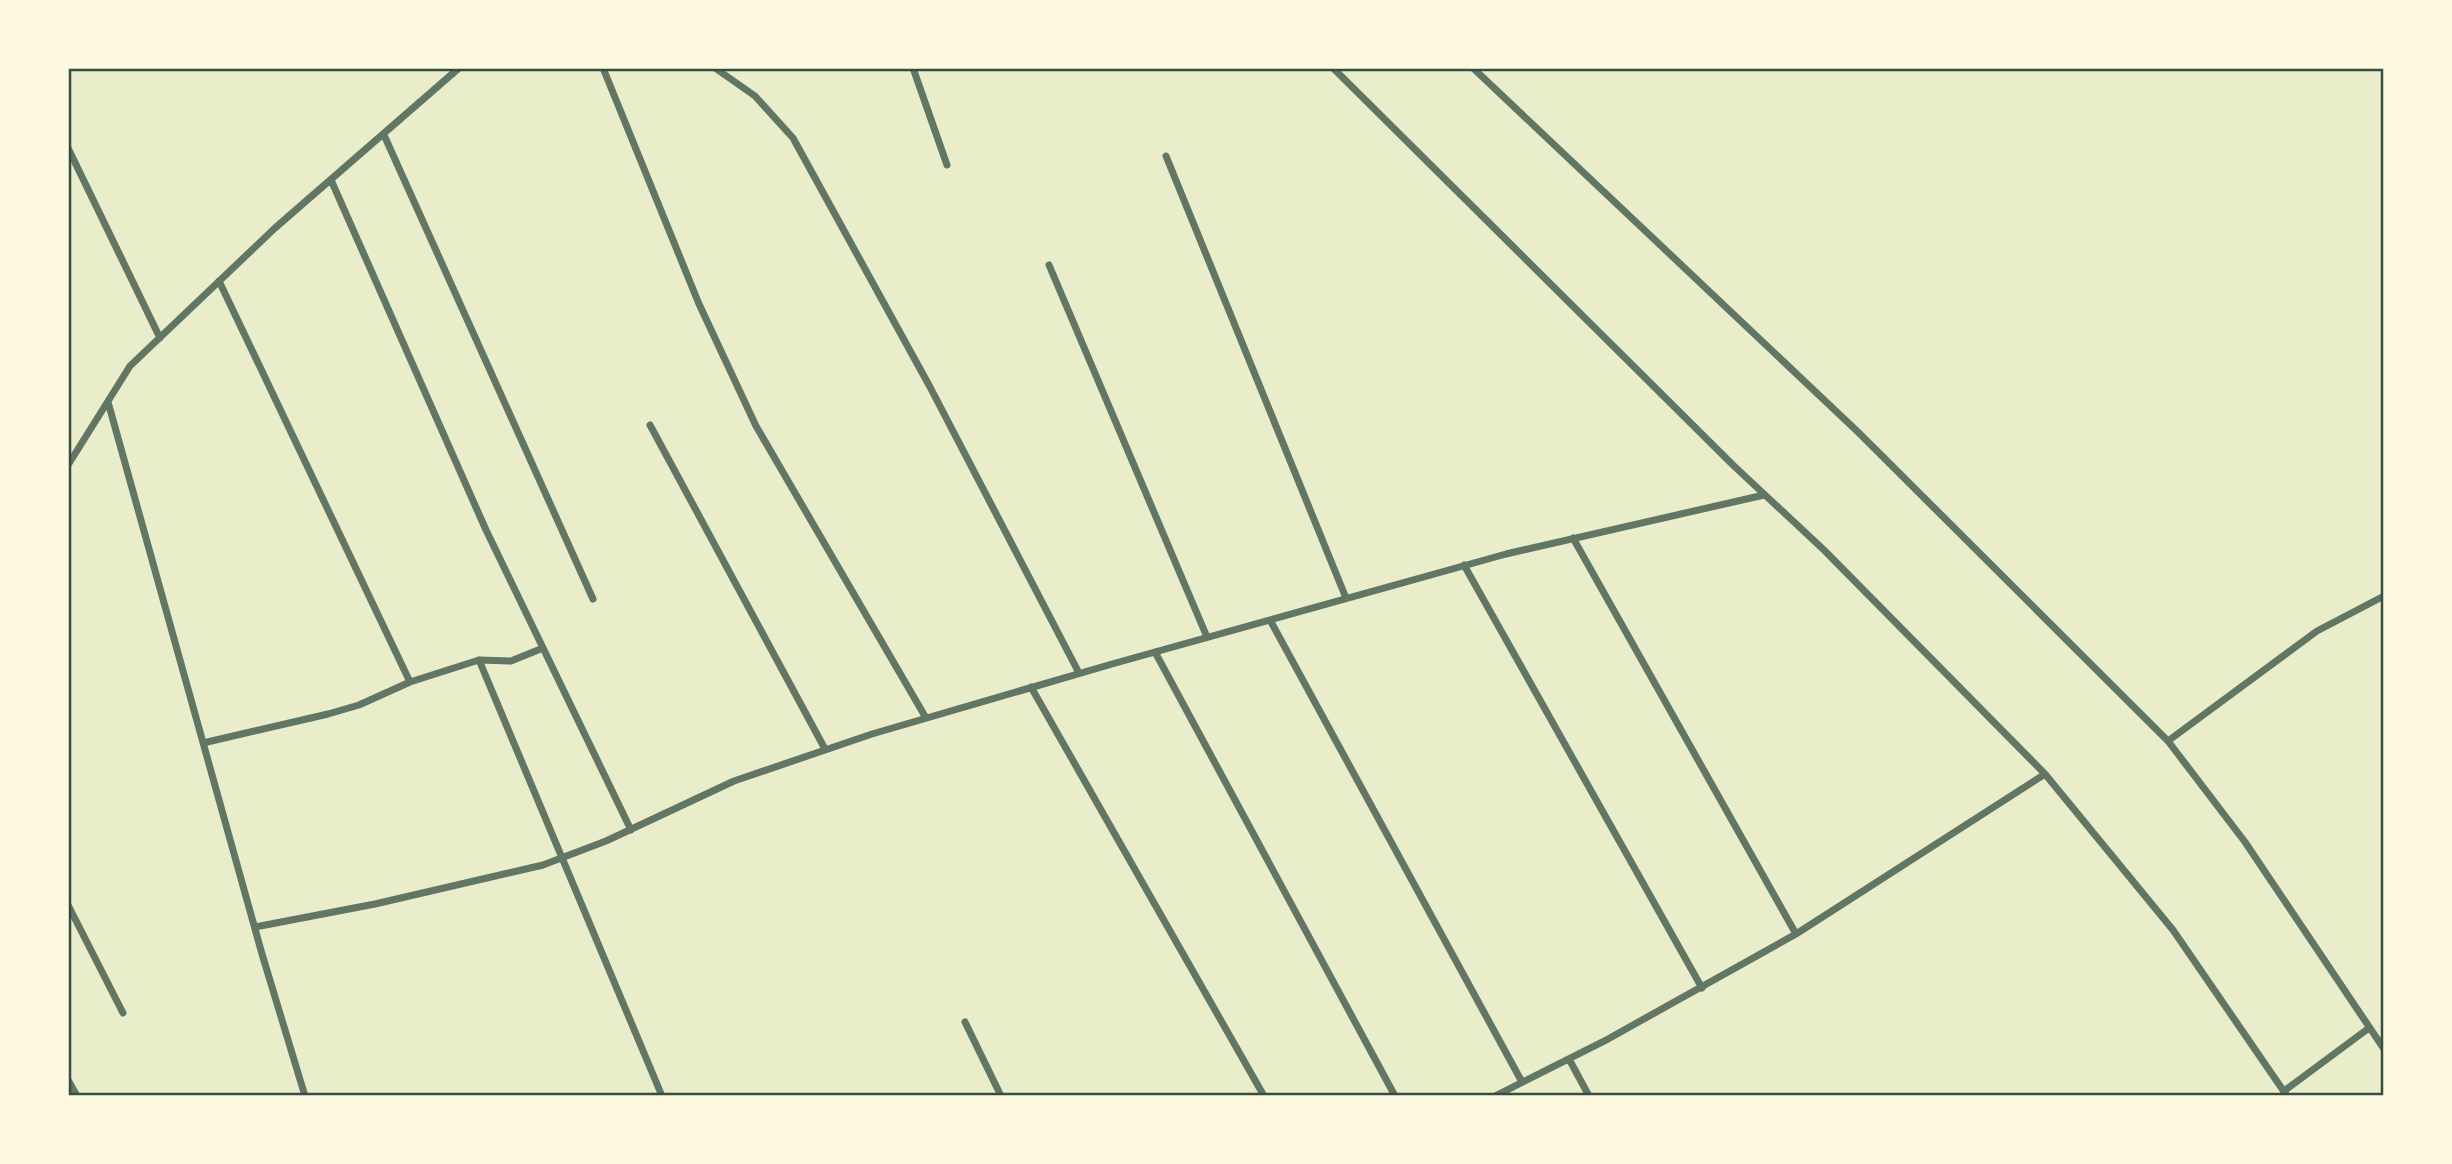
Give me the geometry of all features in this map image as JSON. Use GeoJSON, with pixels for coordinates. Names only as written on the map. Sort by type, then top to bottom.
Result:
{"type":"FeatureCollection","features":[{"type":"Feature","properties":{"kind":"street"},"geometry":{"type":"LineString","coordinates":[[68,465],[130,366],[275,228],[459,68]]}},
{"type":"Feature","properties":{"kind":"street"},"geometry":{"type":"LineString","coordinates":[[603,68],[699,304],[756,426],[926,718]]}},
{"type":"Feature","properties":{"kind":"street"},"geometry":{"type":"LineString","coordinates":[[715,68],[755,96],[793,138],[930,387],[1079,673]]}},
{"type":"Feature","properties":{"kind":"street"},"geometry":{"type":"LineString","coordinates":[[914,68],[947,165]]}},
{"type":"Feature","properties":{"kind":"street"},"geometry":{"type":"LineString","coordinates":[[1332,68],[1764,495],[1852,578],[2045,774],[2173,930],[2286,1093],[2369,1028]]}},
{"type":"Feature","properties":{"kind":"street"},"geometry":{"type":"LineString","coordinates":[[1473,68],[1858,432],[2168,741],[2245,842],[2384,1049]]}},
{"type":"Feature","properties":{"kind":"street"},"geometry":{"type":"LineString","coordinates":[[384,135],[593,599]]}},
{"type":"Feature","properties":{"kind":"street"},"geometry":{"type":"LineString","coordinates":[[68,148],[160,338]]}},
{"type":"Feature","properties":{"kind":"street"},"geometry":{"type":"LineString","coordinates":[[1166,156],[1346,598]]}},
{"type":"Feature","properties":{"kind":"street"},"geometry":{"type":"LineString","coordinates":[[331,180],[486,530],[631,830]]}},
{"type":"Feature","properties":{"kind":"street"},"geometry":{"type":"LineString","coordinates":[[1049,265],[1207,637]]}},
{"type":"Feature","properties":{"kind":"street"},"geometry":{"type":"LineString","coordinates":[[219,281],[410,682]]}},
{"type":"Feature","properties":{"kind":"street"},"geometry":{"type":"LineString","coordinates":[[108,402],[305,1096]]}},
{"type":"Feature","properties":{"kind":"street"},"geometry":{"type":"LineString","coordinates":[[650,425],[825,749]]}},
{"type":"Feature","properties":{"kind":"street"},"geometry":{"type":"LineString","coordinates":[[255,927],[374,904],[543,865],[631,830],[734,780],[926,718],[1464,565],[1764,495]]}},
{"type":"Feature","properties":{"kind":"street"},"geometry":{"type":"LineString","coordinates":[[1573,538],[1797,934]]}},
{"type":"Feature","properties":{"kind":"street"},"geometry":{"type":"LineString","coordinates":[[1464,565],[1702,988]]}},
{"type":"Feature","properties":{"kind":"street"},"geometry":{"type":"LineString","coordinates":[[2168,741],[2317,631],[2384,596]]}},
{"type":"Feature","properties":{"kind":"street"},"geometry":{"type":"LineString","coordinates":[[1270,620],[1522,1082]]}},
{"type":"Feature","properties":{"kind":"street"},"geometry":{"type":"LineString","coordinates":[[204,743],[349,708],[410,682],[480,660],[511,661],[543,648]]}},
{"type":"Feature","properties":{"kind":"street"},"geometry":{"type":"LineString","coordinates":[[1155,652],[1395,1096]]}},
{"type":"Feature","properties":{"kind":"street"},"geometry":{"type":"LineString","coordinates":[[480,660],[662,1096]]}},
{"type":"Feature","properties":{"kind":"street"},"geometry":{"type":"LineString","coordinates":[[1031,687],[1264,1096]]}},
{"type":"Feature","properties":{"kind":"street"},"geometry":{"type":"LineString","coordinates":[[1495,1096],[1702,988],[1797,934],[2045,774]]}},
{"type":"Feature","properties":{"kind":"street"},"geometry":{"type":"LineString","coordinates":[[68,905],[123,1013]]}},
{"type":"Feature","properties":{"kind":"street"},"geometry":{"type":"LineString","coordinates":[[965,1022],[1001,1096]]}},
{"type":"Feature","properties":{"kind":"street"},"geometry":{"type":"LineString","coordinates":[[1569,1059],[1589,1096]]}},
{"type":"Feature","properties":{"kind":"street"},"geometry":{"type":"LineString","coordinates":[[68,1080],[77,1096]]}}]}
